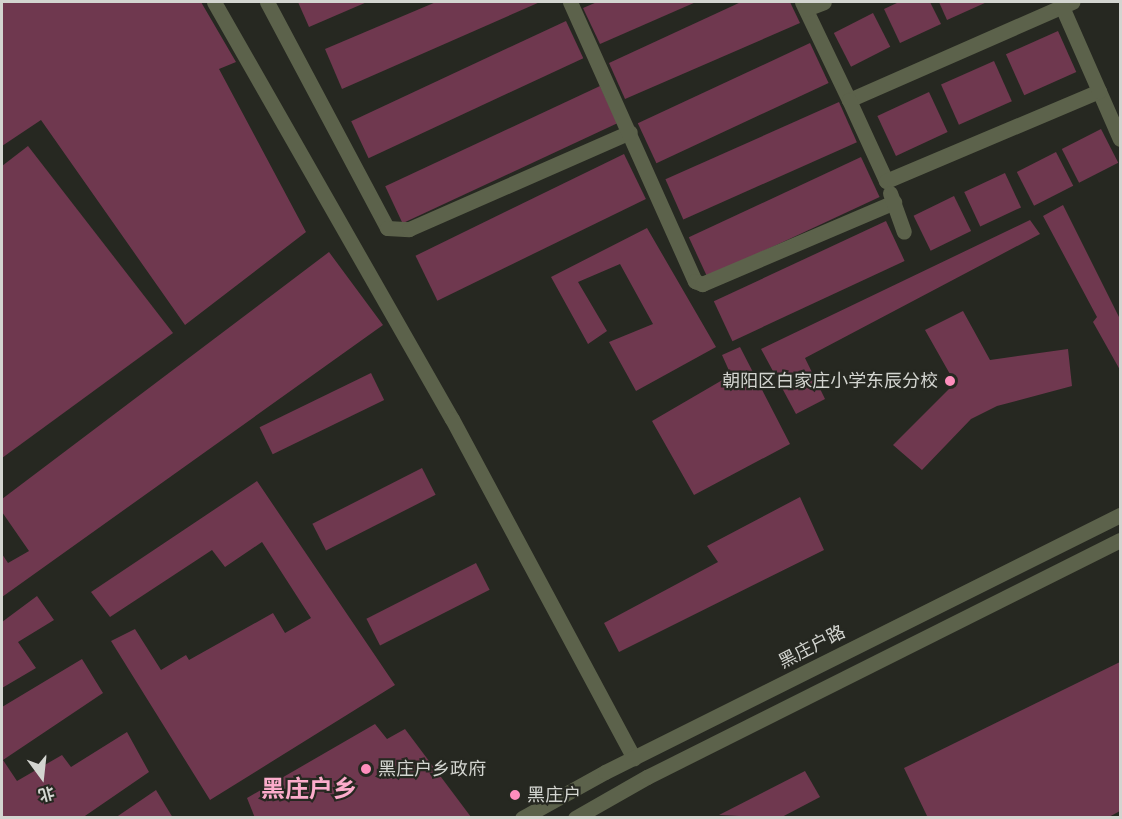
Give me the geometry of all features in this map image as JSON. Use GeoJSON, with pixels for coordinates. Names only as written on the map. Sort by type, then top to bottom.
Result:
{"type":"FeatureCollection","features":[{"type":"Feature","properties":{"kind":"street"},"geometry":{"type":"LineString","coordinates":[[214,2],[452,419],[634,758]]}},
{"type":"Feature","properties":{"kind":"street"},"geometry":{"type":"LineString","coordinates":[[267,2],[387,228],[409,229],[630,132]]}},
{"type":"Feature","properties":{"kind":"street"},"geometry":{"type":"LineString","coordinates":[[570,2],[695,281],[702,284],[894,202]]}},
{"type":"Feature","properties":{"kind":"street"},"geometry":{"type":"LineString","coordinates":[[824,2],[804,5],[886,182],[904,232]]}},
{"type":"Feature","properties":{"kind":"street"},"geometry":{"type":"LineString","coordinates":[[849,100],[1064,3],[1120,139]]}},
{"type":"Feature","properties":{"kind":"street"},"geometry":{"type":"LineString","coordinates":[[886,182],[1099,91]]}},
{"type":"Feature","properties":{"kind":"street","name":"黑庄户路"},"geometry":{"type":"LineString","coordinates":[[522,818],[634,758],[1120,515]]}},
{"type":"Feature","properties":{"kind":"street"},"geometry":{"type":"LineString","coordinates":[[575,818],[647,777],[1120,540]]}},
{"type":"Feature","properties":{"kind":"building"},"geometry":{"type":"Polygon","coordinates":[[[2,2],[201,2],[236,62],[219,69],[306,232],[185,325],[41,120],[2,146],[2,2]]]}},
{"type":"Feature","properties":{"kind":"building"},"geometry":{"type":"Polygon","coordinates":[[[298,2],[367,2],[309,27],[298,2]]]}},
{"type":"Feature","properties":{"kind":"building"},"geometry":{"type":"Polygon","coordinates":[[[436,2],[540,2],[342,89],[325,49],[436,2]]]}},
{"type":"Feature","properties":{"kind":"building"},"geometry":{"type":"Polygon","coordinates":[[[597,2],[696,2],[600,44],[583,8],[597,2]]]}},
{"type":"Feature","properties":{"kind":"building"},"geometry":{"type":"Polygon","coordinates":[[[741,2],[790,2],[800,23],[625,99],[609,63],[741,2]]]}},
{"type":"Feature","properties":{"kind":"building"},"geometry":{"type":"Polygon","coordinates":[[[899,2],[930,2],[941,24],[900,43],[884,9],[899,2]]]}},
{"type":"Feature","properties":{"kind":"building"},"geometry":{"type":"Polygon","coordinates":[[[939,2],[987,2],[947,20],[939,2]]]}},
{"type":"Feature","properties":{"kind":"building"},"geometry":{"type":"Polygon","coordinates":[[[873,13],[890,47],[851,67],[834,33],[873,13]]]}},
{"type":"Feature","properties":{"kind":"building"},"geometry":{"type":"Polygon","coordinates":[[[566,21],[583,58],[369,158],[351,121],[566,21]]]}},
{"type":"Feature","properties":{"kind":"building"},"geometry":{"type":"Polygon","coordinates":[[[1058,31],[1076,72],[1024,95],[1006,54],[1058,31]]]}},
{"type":"Feature","properties":{"kind":"building"},"geometry":{"type":"Polygon","coordinates":[[[810,43],[829,83],[656,163],[638,123],[810,43]]]}},
{"type":"Feature","properties":{"kind":"building"},"geometry":{"type":"Polygon","coordinates":[[[994,61],[1012,101],[959,125],[941,85],[994,61]]]}},
{"type":"Feature","properties":{"kind":"building"},"geometry":{"type":"Polygon","coordinates":[[[600,86],[617,123],[403,223],[385,186],[600,86]]]}},
{"type":"Feature","properties":{"kind":"building"},"geometry":{"type":"Polygon","coordinates":[[[929,92],[948,132],[896,156],[877,116],[929,92]]]}},
{"type":"Feature","properties":{"kind":"building"},"geometry":{"type":"Polygon","coordinates":[[[839,102],[857,142],[683,219],[665,179],[839,102]]]}},
{"type":"Feature","properties":{"kind":"building"},"geometry":{"type":"Polygon","coordinates":[[[1101,129],[1118,163],[1079,183],[1062,149],[1101,129]]]}},
{"type":"Feature","properties":{"kind":"building"},"geometry":{"type":"Polygon","coordinates":[[[28,146],[173,333],[2,458],[2,166],[28,146]]]}},
{"type":"Feature","properties":{"kind":"building"},"geometry":{"type":"Polygon","coordinates":[[[1056,152],[1073,186],[1034,206],[1017,172],[1056,152]]]}},
{"type":"Feature","properties":{"kind":"building"},"geometry":{"type":"Polygon","coordinates":[[[624,154],[646,199],[437,301],[415,256],[624,154]]]}},
{"type":"Feature","properties":{"kind":"building"},"geometry":{"type":"Polygon","coordinates":[[[861,157],[880,197],[707,277],[689,237],[861,157]]]}},
{"type":"Feature","properties":{"kind":"building"},"geometry":{"type":"Polygon","coordinates":[[[1005,173],[1021,207],[980,226],[964,192],[1005,173]]]}},
{"type":"Feature","properties":{"kind":"building"},"geometry":{"type":"Polygon","coordinates":[[[954,196],[971,231],[931,251],[914,216],[954,196]]]}},
{"type":"Feature","properties":{"kind":"building"},"geometry":{"type":"Polygon","coordinates":[[[1063,205],[1120,319],[1120,370],[1093,322],[1097,317],[1043,216],[1063,205]]]}},
{"type":"Feature","properties":{"kind":"building"},"geometry":{"type":"Polygon","coordinates":[[[1030,220],[1040,234],[805,358],[825,399],[796,414],[761,349],[1030,220]]]}},
{"type":"Feature","properties":{"kind":"building"},"geometry":{"type":"Polygon","coordinates":[[[886,221],[905,261],[732,341],[714,301],[886,221]]]}},
{"type":"Feature","properties":{"kind":"building"},"geometry":{"type":"Polygon","coordinates":[[[647,228],[716,347],[636,391],[609,342],[653,324],[620,264],[578,282],[607,331],[588,344],[551,277],[647,228]]]}},
{"type":"Feature","properties":{"kind":"building"},"geometry":{"type":"Polygon","coordinates":[[[329,252],[383,325],[2,597],[2,554],[8,563],[29,551],[2,512],[2,499],[329,252]]]}},
{"type":"Feature","properties":{"kind":"building"},"geometry":{"type":"Polygon","coordinates":[[[963,311],[990,360],[1068,349],[1072,386],[997,406],[971,419],[922,470],[893,445],[955,383],[925,330],[963,311]]]}},
{"type":"Feature","properties":{"kind":"building"},"geometry":{"type":"Polygon","coordinates":[[[740,347],[790,444],[694,495],[652,421],[731,375],[722,355],[740,347]]]}},
{"type":"Feature","properties":{"kind":"building"},"geometry":{"type":"Polygon","coordinates":[[[371,373],[384,400],[273,454],[260,427],[371,373]]]}},
{"type":"Feature","properties":{"kind":"building"},"geometry":{"type":"Polygon","coordinates":[[[422,468],[436,495],[326,551],[312,524],[422,468]]]}},
{"type":"Feature","properties":{"kind":"building"},"geometry":{"type":"Polygon","coordinates":[[[257,481],[395,685],[210,800],[111,641],[135,629],[161,670],[186,655],[189,660],[273,613],[285,633],[311,618],[262,542],[225,567],[212,550],[110,617],[91,592],[257,481]]]}},
{"type":"Feature","properties":{"kind":"building"},"geometry":{"type":"Polygon","coordinates":[[[800,497],[824,550],[619,652],[604,623],[718,562],[707,546],[800,497]]]}},
{"type":"Feature","properties":{"kind":"building"},"geometry":{"type":"Polygon","coordinates":[[[476,563],[490,590],[380,646],[366,619],[476,563]]]}},
{"type":"Feature","properties":{"kind":"building"},"geometry":{"type":"Polygon","coordinates":[[[37,596],[54,620],[18,642],[36,668],[2,688],[2,622],[37,596]]]}},
{"type":"Feature","properties":{"kind":"building"},"geometry":{"type":"Polygon","coordinates":[[[82,659],[103,693],[3,760],[17,781],[62,755],[71,767],[127,732],[149,772],[82,818],[2,818],[2,707],[82,659]]]}},
{"type":"Feature","properties":{"kind":"building"},"geometry":{"type":"Polygon","coordinates":[[[1120,662],[1120,811],[1107,818],[928,818],[904,768],[1120,662]]]}},
{"type":"Feature","properties":{"kind":"building","name":"黑庄户乡政府"},"geometry":{"type":"Polygon","coordinates":[[[375,724],[387,739],[405,729],[471,817],[255,818],[247,798],[375,724]]]}},
{"type":"Feature","properties":{"kind":"building"},"geometry":{"type":"Polygon","coordinates":[[[805,771],[820,797],[780,818],[719,815],[805,771]]]}},
{"type":"Feature","properties":{"kind":"building"},"geometry":{"type":"Polygon","coordinates":[[[156,790],[173,818],[115,818],[156,790]]]}},
{"type":"Feature","properties":{"kind":"place","name":"朝阳区白家庄小学东辰分校"},"geometry":{"type":"Point","coordinates":[950,381]}},
{"type":"Feature","properties":{"kind":"place","name":"黑庄户乡政府"},"geometry":{"type":"Point","coordinates":[366,769]}},
{"type":"Feature","properties":{"kind":"place","name":"黑庄户"},"geometry":{"type":"Point","coordinates":[515,795]}},
{"type":"Feature","properties":{"kind":"district","name":"黑庄户乡"},"geometry":{"type":"Point","coordinates":[309,789]}}]}
